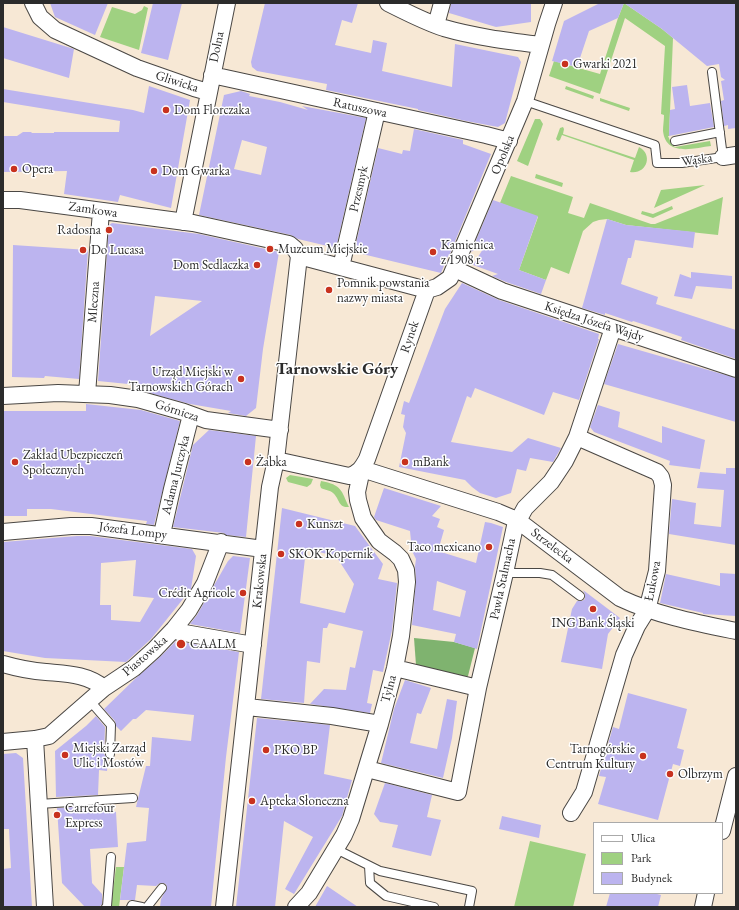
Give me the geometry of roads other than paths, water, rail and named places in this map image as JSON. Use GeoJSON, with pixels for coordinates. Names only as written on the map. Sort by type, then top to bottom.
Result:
{"type":"FeatureCollection","features":[{"type":"Feature","properties":{"kind":"street","name":"Dolna"},"geometry":{"type":"LineString","coordinates":[[208,92],[227,3]]}},
{"type":"Feature","properties":{"kind":"street"},"geometry":{"type":"LineString","coordinates":[[388,3],[436,25],[449,29],[480,36],[541,45]]}},
{"type":"Feature","properties":{"kind":"street"},"geometry":{"type":"LineString","coordinates":[[436,25],[442,3]]}},
{"type":"Feature","properties":{"kind":"street","name":"Opolska"},"geometry":{"type":"LineString","coordinates":[[452,273],[525,101],[554,3]]}},
{"type":"Feature","properties":{"kind":"street","name":"Gliwicka"},"geometry":{"type":"LineString","coordinates":[[39,8],[55,30],[137,68],[208,92],[183,222]]}},
{"type":"Feature","properties":{"kind":"street","name":"Ratuszowa"},"geometry":{"type":"LineString","coordinates":[[212,75],[509,141]]}},
{"type":"Feature","properties":{"kind":"street","name":"Przesmyk"},"geometry":{"type":"LineString","coordinates":[[341,267],[377,111]]}},
{"type":"Feature","properties":{"kind":"street","name":"Zamkowa"},"geometry":{"type":"LineString","coordinates":[[3,200],[20,200],[183,222]]}},
{"type":"Feature","properties":{"kind":"street","name":"Mleczna"},"geometry":{"type":"LineString","coordinates":[[87,394],[101,211]]}},
{"type":"Feature","properties":{"kind":"street"},"geometry":{"type":"LineString","coordinates":[[183,222],[279,242],[293,246],[299,256],[426,290],[437,287],[452,273]]}},
{"type":"Feature","properties":{"kind":"street","name":"Krakowska"},"geometry":{"type":"LineString","coordinates":[[224,907],[263,549],[271,481],[276,460],[280,430],[299,256]]}},
{"type":"Feature","properties":{"kind":"street","name":"Księdza Józefa Wajdy"},"geometry":{"type":"LineString","coordinates":[[452,273],[736,369]]}},
{"type":"Feature","properties":{"kind":"street","name":"Rynek"},"geometry":{"type":"LineString","coordinates":[[362,469],[367,459],[426,290]]}},
{"type":"Feature","properties":{"kind":"street","name":"Pawła Stalmacha"},"geometry":{"type":"LineString","coordinates":[[367,769],[458,792],[478,688],[506,573],[514,526],[525,508],[550,482],[565,461],[577,437],[612,328]]}},
{"type":"Feature","properties":{"kind":"street","name":"Górnicza"},"geometry":{"type":"LineString","coordinates":[[3,396],[58,393],[110,394],[138,399],[206,420],[280,430]]}},
{"type":"Feature","properties":{"kind":"street","name":"Adama Jurczyka"},"geometry":{"type":"LineString","coordinates":[[162,534],[191,415]]}},
{"type":"Feature","properties":{"kind":"street","name":"Łukowa"},"geometry":{"type":"LineString","coordinates":[[571,813],[584,792],[624,655],[637,626],[647,610],[657,571],[662,485],[661,478],[657,472],[577,437]]}},
{"type":"Feature","properties":{"kind":"street"},"geometry":{"type":"LineString","coordinates":[[276,460],[349,476],[362,469]]}},
{"type":"Feature","properties":{"kind":"street","name":"Strzelecka"},"geometry":{"type":"LineString","coordinates":[[362,469],[498,512],[517,520],[620,598],[647,610],[736,631]]}},
{"type":"Feature","properties":{"kind":"street","name":"Tylna"},"geometry":{"type":"LineString","coordinates":[[296,907],[309,893],[336,850],[351,819],[380,724],[395,668],[401,636],[407,582],[406,570],[400,559],[395,553],[379,541],[363,518],[357,492],[362,469]]}},
{"type":"Feature","properties":{"kind":"street","name":"Józefa Lompy"},"geometry":{"type":"LineString","coordinates":[[3,532],[71,526],[91,526],[162,534],[263,549]]}},
{"type":"Feature","properties":{"kind":"street","name":"Piastowska"},"geometry":{"type":"LineString","coordinates":[[3,742],[36,739],[53,734],[104,688],[134,668],[174,629],[189,610],[205,583],[221,542]]}},
{"type":"Feature","properties":{"kind":"street"},"geometry":{"type":"LineString","coordinates":[[179,632],[253,645]]}},
{"type":"Feature","properties":{"kind":"street"},"geometry":{"type":"LineString","coordinates":[[3,664],[45,672],[74,674],[95,682],[104,688]]}},
{"type":"Feature","properties":{"kind":"street"},"geometry":{"type":"LineString","coordinates":[[395,668],[478,688]]}},
{"type":"Feature","properties":{"kind":"street"},"geometry":{"type":"LineString","coordinates":[[246,707],[332,716],[380,724]]}},
{"type":"Feature","properties":{"kind":"street"},"geometry":{"type":"LineString","coordinates":[[36,739],[45,907]]}},
{"type":"Feature","properties":{"kind":"street"},"geometry":{"type":"LineString","coordinates":[[723,828],[736,776]]}},
{"type":"Feature","properties":{"kind":"street"},"geometry":{"type":"LineString","coordinates":[[703,907],[706,894]]}},
{"type":"Feature","properties":{"kind":"lane"},"geometry":{"type":"LineString","coordinates":[[712,72],[720,132],[730,156]]}},
{"type":"Feature","properties":{"kind":"lane","name":"Wąska"},"geometry":{"type":"LineString","coordinates":[[525,101],[655,145],[657,162],[682,163],[730,156]]}},
{"type":"Feature","properties":{"kind":"lane"},"geometry":{"type":"LineString","coordinates":[[675,140],[720,132]]}},
{"type":"Feature","properties":{"kind":"lane"},"geometry":{"type":"LineString","coordinates":[[506,573],[540,573],[552,575],[580,596]]}},
{"type":"Feature","properties":{"kind":"lane"},"geometry":{"type":"LineString","coordinates":[[90,701],[111,725],[110,754]]}},
{"type":"Feature","properties":{"kind":"lane"},"geometry":{"type":"LineString","coordinates":[[39,804],[133,798]]}},
{"type":"Feature","properties":{"kind":"lane"},"geometry":{"type":"LineString","coordinates":[[336,850],[380,871],[472,891],[469,907]]}},
{"type":"Feature","properties":{"kind":"lane"},"geometry":{"type":"LineString","coordinates":[[106,907],[111,857]]}},
{"type":"Feature","properties":{"kind":"lane"},"geometry":{"type":"LineString","coordinates":[[369,866],[370,883],[386,896],[434,907]]}},
{"type":"Feature","properties":{"kind":"lane"},"geometry":{"type":"LineString","coordinates":[[147,907],[162,888]]}},
{"type":"Feature","properties":{"kind":"lane"},"geometry":{"type":"LineString","coordinates":[[132,907],[142,907]]}},
{"type":"Feature","properties":{"kind":"place","name":"Gwarki 2021"},"geometry":{"type":"Point","coordinates":[565,64]}},
{"type":"Feature","properties":{"kind":"place","name":"Dom Florczaka"},"geometry":{"type":"Point","coordinates":[166,110]}},
{"type":"Feature","properties":{"kind":"place","name":"Opera"},"geometry":{"type":"Point","coordinates":[14,169]}},
{"type":"Feature","properties":{"kind":"place","name":"Dom Gwarka"},"geometry":{"type":"Point","coordinates":[154,171]}},
{"type":"Feature","properties":{"kind":"place","name":"Radosna"},"geometry":{"type":"Point","coordinates":[109,230]}},
{"type":"Feature","properties":{"kind":"place","name":"Muzeum Miejskie"},"geometry":{"type":"Point","coordinates":[270,249]}},
{"type":"Feature","properties":{"kind":"place","name":"Do Lucasa"},"geometry":{"type":"Point","coordinates":[83,250]}},
{"type":"Feature","properties":{"kind":"place","name":"Kamienica z 1908 r."},"geometry":{"type":"Point","coordinates":[433,252]}},
{"type":"Feature","properties":{"kind":"place","name":"Dom Sedlaczka"},"geometry":{"type":"Point","coordinates":[257,265]}},
{"type":"Feature","properties":{"kind":"place","name":"Pomnik powstania nazwy miasta"},"geometry":{"type":"Point","coordinates":[329,290]}},
{"type":"Feature","properties":{"kind":"place","name":"Urząd Miejski w Tarnowskich Górach"},"geometry":{"type":"Point","coordinates":[241,379]}},
{"type":"Feature","properties":{"kind":"place","name":"Zakład Ubezpieczeń Społecznych"},"geometry":{"type":"Point","coordinates":[15,462]}},
{"type":"Feature","properties":{"kind":"place","name":"Żabka"},"geometry":{"type":"Point","coordinates":[248,462]}},
{"type":"Feature","properties":{"kind":"place","name":"mBank"},"geometry":{"type":"Point","coordinates":[405,462]}},
{"type":"Feature","properties":{"kind":"place","name":"Kunszt"},"geometry":{"type":"Point","coordinates":[299,524]}},
{"type":"Feature","properties":{"kind":"place","name":"Taco mexicano"},"geometry":{"type":"Point","coordinates":[489,547]}},
{"type":"Feature","properties":{"kind":"place","name":"SKOK Kopernik"},"geometry":{"type":"Point","coordinates":[281,554]}},
{"type":"Feature","properties":{"kind":"place","name":"Crédit Agricole"},"geometry":{"type":"Point","coordinates":[243,593]}},
{"type":"Feature","properties":{"kind":"place","name":"ING Bank Śląski"},"geometry":{"type":"Point","coordinates":[593,609]}},
{"type":"Feature","properties":{"kind":"place","name":"CAALM"},"geometry":{"type":"Point","coordinates":[181,644]}},
{"type":"Feature","properties":{"kind":"place","name":"PKO BP"},"geometry":{"type":"Point","coordinates":[266,750]}},
{"type":"Feature","properties":{"kind":"place","name":"Miejski Zarząd Ulic i Mostów"},"geometry":{"type":"Point","coordinates":[65,755]}},
{"type":"Feature","properties":{"kind":"place","name":"Tarnogórskie Centrum Kultury"},"geometry":{"type":"Point","coordinates":[643,756]}},
{"type":"Feature","properties":{"kind":"place","name":"Olbrzym"},"geometry":{"type":"Point","coordinates":[670,774]}},
{"type":"Feature","properties":{"kind":"place","name":"Apteka Słoneczna"},"geometry":{"type":"Point","coordinates":[252,801]}},
{"type":"Feature","properties":{"kind":"place","name":"Carrefour Express"},"geometry":{"type":"Point","coordinates":[57,815]}},
{"type":"Feature","properties":{"kind":"district","name":"Tarnowskie Góry"},"geometry":{"type":"Point","coordinates":[337,369]}}]}
